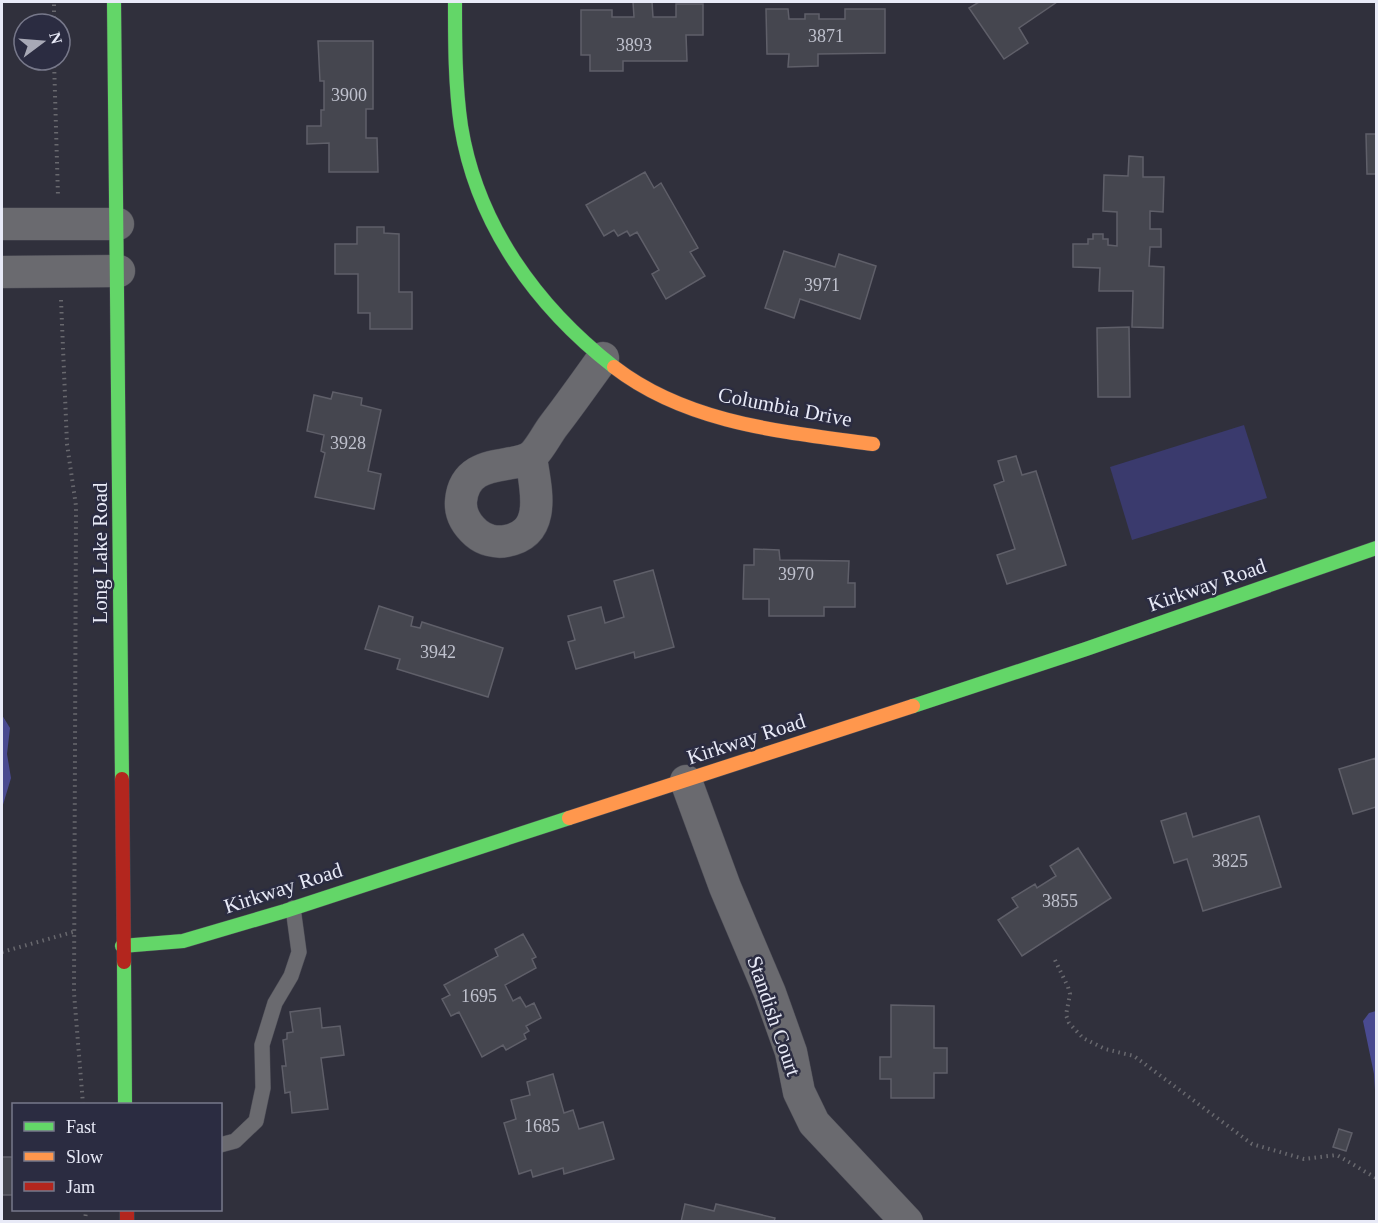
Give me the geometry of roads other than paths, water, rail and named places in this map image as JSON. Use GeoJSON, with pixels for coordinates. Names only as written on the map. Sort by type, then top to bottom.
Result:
{"type":"FeatureCollection","features":[{"type":"Feature","properties":{"kind":"street","name":"Long Lake Road"},"geometry":{"type":"LineString","coordinates":[[114,2],[119,271],[122,946],[125,1103]]}},
{"type":"Feature","properties":{"kind":"street","name":"Columbia Drive"},"geometry":{"type":"LineString","coordinates":[[455,2],[455,42],[464,145],[488,216],[511,260],[564,326],[603,358],[653,390],[701,412],[747,425],[873,444]]}},
{"type":"Feature","properties":{"kind":"street"},"geometry":{"type":"LineString","coordinates":[[2,224],[118,224]]}},
{"type":"Feature","properties":{"kind":"street"},"geometry":{"type":"LineString","coordinates":[[2,272],[119,271]]}},
{"type":"Feature","properties":{"kind":"street"},"geometry":{"type":"LineString","coordinates":[[531,457],[603,358]]}},
{"type":"Feature","properties":{"kind":"street","name":"Kirkway Road"},"geometry":{"type":"LineString","coordinates":[[122,946],[183,941],[293,909],[459,852],[686,781],[1086,649],[1377,548]]}},
{"type":"Feature","properties":{"kind":"street","name":"Standish Court"},"geometry":{"type":"LineString","coordinates":[[686,781],[725,887],[770,993],[806,1110],[814,1123],[907,1221]]}},
{"type":"Feature","properties":{"kind":"lane"},"geometry":{"type":"LineString","coordinates":[[222,1144],[235,1141],[256,1121],[264,1088],[262,1045],[275,1003],[291,976],[299,951],[293,909]]}}]}
